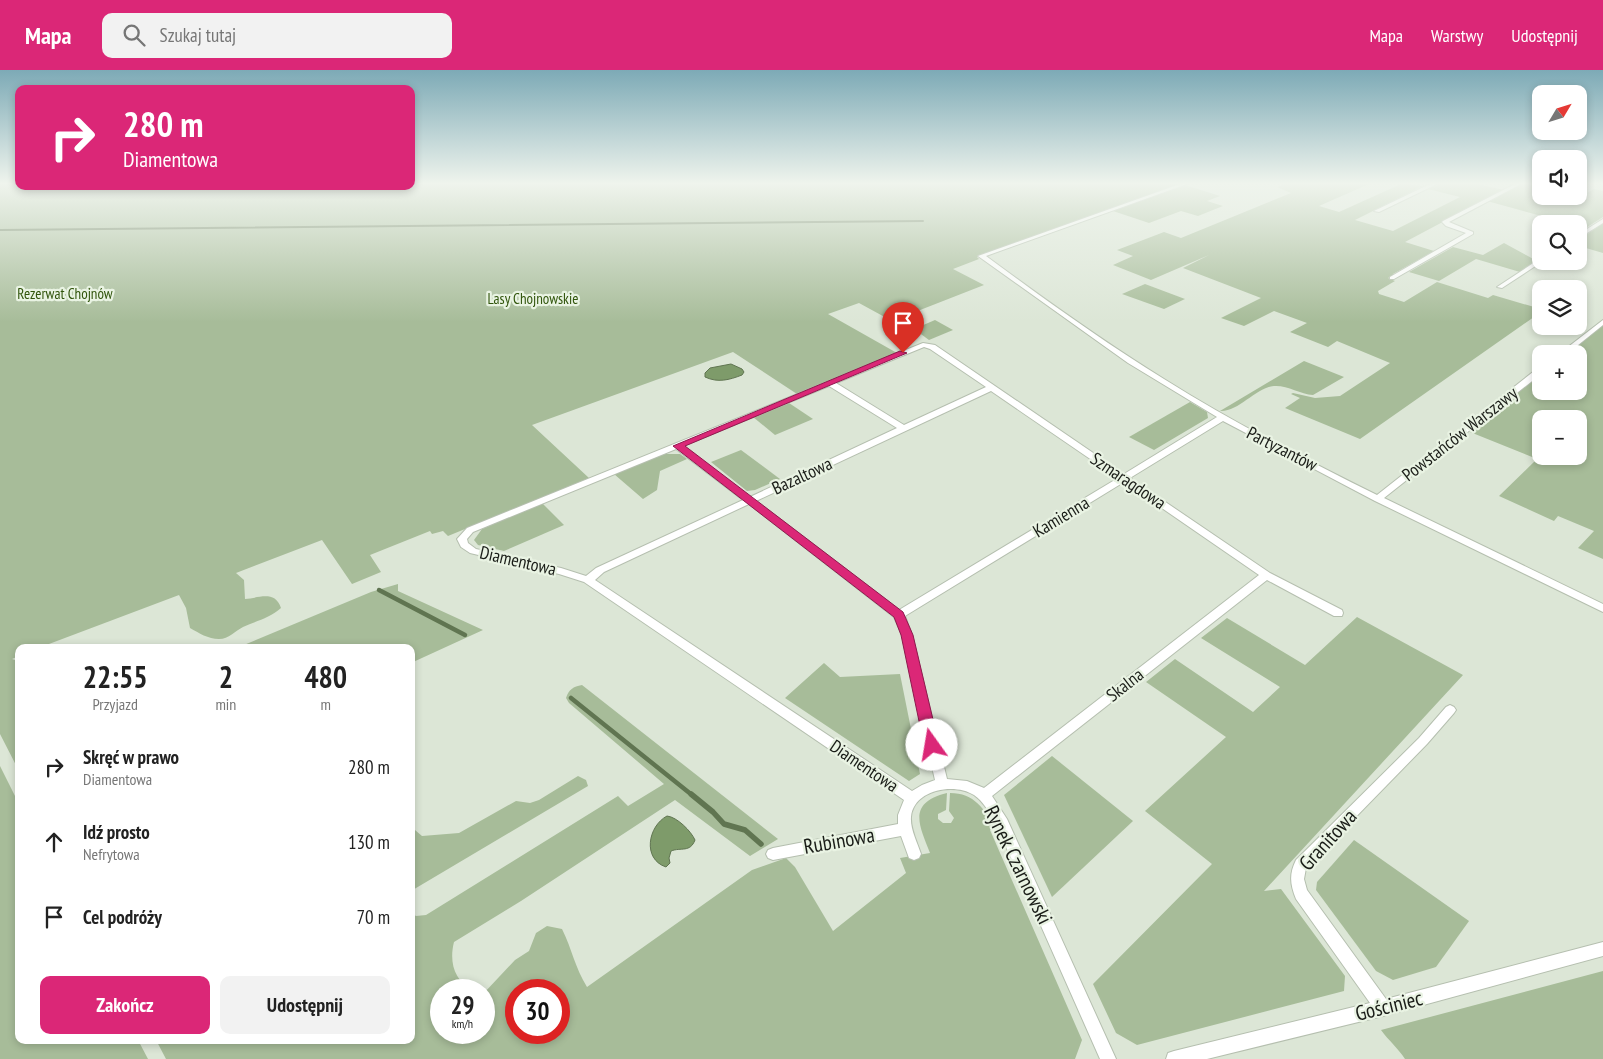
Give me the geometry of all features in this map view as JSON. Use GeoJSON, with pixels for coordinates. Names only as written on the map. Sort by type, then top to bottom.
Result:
{"type":"FeatureCollection","features":[{"type":"Feature","properties":{"kind":"street","name":"Partyzantów"},"geometry":{"type":"LineString","coordinates":[[1054,230],[981,256],[1099,342],[1222,418],[1378,498],[1603,608]]}},
{"type":"Feature","properties":{"kind":"street"},"geometry":{"type":"LineString","coordinates":[[1392,278],[1471,233],[1463,230]]}},
{"type":"Feature","properties":{"kind":"street"},"geometry":{"type":"LineString","coordinates":[[1500,287],[1532,266]]}},
{"type":"Feature","properties":{"kind":"street"},"geometry":{"type":"LineString","coordinates":[[1574,345],[1603,322]]}},
{"type":"Feature","properties":{"kind":"street","name":"Diamentowa"},"geometry":{"type":"LineString","coordinates":[[913,799],[588,580],[561,571],[473,551],[464,545],[462,540],[470,530],[921,346]]}},
{"type":"Feature","properties":{"kind":"street","name":"Szmaragdowa"},"geometry":{"type":"LineString","coordinates":[[921,346],[932,347],[1266,575],[1338,613]]}},
{"type":"Feature","properties":{"kind":"street","name":"Powstańców Warszawy"},"geometry":{"type":"LineString","coordinates":[[1378,498],[1532,377]]}},
{"type":"Feature","properties":{"kind":"street"},"geometry":{"type":"LineString","coordinates":[[830,383],[904,429]]}},
{"type":"Feature","properties":{"kind":"street","name":"Bazaltowa"},"geometry":{"type":"LineString","coordinates":[[588,580],[600,570],[991,388]]}},
{"type":"Feature","properties":{"kind":"street","name":"Kamienna"},"geometry":{"type":"LineString","coordinates":[[899,615],[1222,418]]}},
{"type":"Feature","properties":{"kind":"street"},"geometry":{"type":"LineString","coordinates":[[678,446],[899,615],[907,635],[942,784]]}},
{"type":"Feature","properties":{"kind":"street","name":"Skalna"},"geometry":{"type":"LineString","coordinates":[[983,796],[1266,575]]}},
{"type":"Feature","properties":{"kind":"street","name":"Granitowa"},"geometry":{"type":"LineString","coordinates":[[1383,1008],[1301,894],[1296,882],[1296,876],[1301,864],[1424,741],[1450,710]]}},
{"type":"Feature","properties":{"kind":"street","name":"Rynek Czarnowski"},"geometry":{"type":"LineString","coordinates":[[913,799],[926,788],[942,784],[965,786],[983,796],[1000,819],[1108,1059]]}},
{"type":"Feature","properties":{"kind":"street"},"geometry":{"type":"LineString","coordinates":[[913,799],[906,810],[906,829],[914,854]]}},
{"type":"Feature","properties":{"kind":"street","name":"Rubinowa"},"geometry":{"type":"LineString","coordinates":[[773,854],[786,850],[906,829]]}},
{"type":"Feature","properties":{"kind":"street","name":"Gościniec"},"geometry":{"type":"LineString","coordinates":[[1174,1059],[1383,1008],[1603,949]]}},
{"type":"Feature","properties":{"kind":"green space","name":"Lasy Chojnowskie"},"geometry":{"type":"Polygon","coordinates":[[[0,230],[1052,230],[977,257],[979,259],[953,269],[984,285],[892,321],[859,303],[828,314],[897,353],[797,394],[733,352],[532,425],[589,478],[448,536],[443,531],[432,534],[430,531],[370,555],[381,572],[352,584],[322,540],[236,573],[244,580],[245,599],[271,597],[278,602],[281,608],[263,619],[243,627],[226,638],[211,638],[190,628],[186,608],[179,595],[49,644],[15,644],[15,658],[12,659],[15,660],[15,763],[0,734],[0,230]]]}},
{"type":"Feature","properties":{"kind":"green space"},"geometry":{"type":"Polygon","coordinates":[[[1200,230],[1427,230],[1405,242],[1434,251],[1393,274],[1388,278],[1395,281],[1378,291],[1379,294],[1404,302],[1437,282],[1488,298],[1493,295],[1532,306],[1532,318],[1360,439],[1285,408],[1300,398],[1291,394],[1293,393],[1315,398],[1340,396],[1390,363],[1337,341],[1328,347],[1290,332],[1307,323],[1274,311],[1244,326],[1221,318],[1261,298],[1183,268],[1209,255],[1151,280],[1113,265],[1133,256],[1117,250],[1164,232],[1181,238],[1200,230]]]}},
{"type":"Feature","properties":{"kind":"green space"},"geometry":{"type":"Polygon","coordinates":[[[1593,230],[1603,230],[1603,253],[1587,248],[1587,234],[1593,230]]]}},
{"type":"Feature","properties":{"kind":"green space"},"geometry":{"type":"Polygon","coordinates":[[[1504,243],[1532,258],[1532,264],[1520,272],[1476,259],[1439,281],[1409,272],[1453,247],[1483,255],[1504,243]]]}},
{"type":"Feature","properties":{"kind":"green space"},"geometry":{"type":"Polygon","coordinates":[[[1145,284],[1185,299],[1164,309],[1122,294],[1145,284]]]}},
{"type":"Feature","properties":{"kind":"green space"},"geometry":{"type":"Polygon","coordinates":[[[935,320],[953,330],[929,340],[914,329],[935,320]]]}},
{"type":"Feature","properties":{"kind":"green space"},"geometry":{"type":"Polygon","coordinates":[[[1603,325],[1603,559],[1578,548],[1594,531],[1558,516],[1554,521],[1499,496],[1532,464],[1587,465],[1587,410],[1532,410],[1532,457],[1470,432],[1532,380],[1532,400],[1587,400],[1587,345],[1578,345],[1603,325]]]}},
{"type":"Feature","properties":{"kind":"green space"},"geometry":{"type":"Polygon","coordinates":[[[1304,361],[1344,377],[1313,395],[1274,386],[1260,391],[1234,408],[1220,411],[1304,361]]]}},
{"type":"Feature","properties":{"kind":"green space"},"geometry":{"type":"Polygon","coordinates":[[[1190,402],[1207,412],[1208,418],[1154,450],[1129,437],[1190,402]]]}},
{"type":"Feature","properties":{"kind":"green space"},"geometry":{"type":"Polygon","coordinates":[[[789,403],[813,419],[775,435],[753,417],[789,403]]]}},
{"type":"Feature","properties":{"kind":"green space"},"geometry":{"type":"Polygon","coordinates":[[[741,450],[780,479],[755,490],[747,491],[711,462],[741,450]]]}},
{"type":"Feature","properties":{"kind":"green space"},"geometry":{"type":"Polygon","coordinates":[[[665,454],[680,454],[687,459],[660,471],[657,490],[643,499],[614,474],[665,454]]]}},
{"type":"Feature","properties":{"kind":"green space"},"geometry":{"type":"Polygon","coordinates":[[[542,503],[564,525],[504,551],[478,545],[474,540],[482,529],[542,503]]]}},
{"type":"Feature","properties":{"kind":"green space"},"geometry":{"type":"Polygon","coordinates":[[[398,584],[398,591],[483,630],[415,661],[415,644],[246,644],[371,592],[398,584]]]}},
{"type":"Feature","properties":{"kind":"green space"},"geometry":{"type":"Polygon","coordinates":[[[1357,617],[1463,675],[1264,891],[1281,889],[1345,976],[1344,991],[1137,1045],[1116,1033],[1093,984],[1212,864],[1145,811],[1226,737],[1146,682],[1175,659],[1253,712],[1280,687],[1201,638],[1227,618],[1305,665],[1357,617]]]}},
{"type":"Feature","properties":{"kind":"green space"},"geometry":{"type":"Polygon","coordinates":[[[824,663],[840,677],[900,674],[920,774],[909,781],[785,698],[824,663]]]}},
{"type":"Feature","properties":{"kind":"green space"},"geometry":{"type":"Polygon","coordinates":[[[582,685],[778,839],[750,856],[675,800],[521,901],[454,942],[452,957],[454,970],[459,979],[430,979],[430,1044],[495,1044],[495,981],[515,960],[529,951],[536,933],[547,926],[562,929],[579,973],[587,987],[752,870],[786,858],[795,867],[833,931],[906,873],[900,858],[930,853],[920,824],[919,816],[921,809],[934,797],[947,793],[946,810],[938,814],[938,819],[943,823],[951,823],[954,818],[949,811],[950,793],[972,799],[983,809],[995,829],[990,830],[1082,1040],[1075,1059],[166,1059],[158,1044],[415,1044],[415,915],[426,915],[618,796],[628,806],[664,784],[569,703],[566,698],[568,692],[582,685]]]}},
{"type":"Feature","properties":{"kind":"green space"},"geometry":{"type":"Polygon","coordinates":[[[1052,756],[1133,821],[1052,897],[1004,795],[1052,756]]]}},
{"type":"Feature","properties":{"kind":"green space"},"geometry":{"type":"Polygon","coordinates":[[[0,766],[15,796],[15,1044],[140,1044],[148,1059],[0,1059],[0,766]]]}},
{"type":"Feature","properties":{"kind":"green space"},"geometry":{"type":"Polygon","coordinates":[[[578,776],[586,780],[588,786],[415,889],[415,830],[422,836],[459,833],[516,801],[530,803],[539,800],[578,776]]]}},
{"type":"Feature","properties":{"kind":"green space"},"geometry":{"type":"Polygon","coordinates":[[[1354,840],[1469,921],[1436,967],[1393,980],[1376,971],[1316,890],[1317,882],[1354,840]]]}},
{"type":"Feature","properties":{"kind":"green space"},"geometry":{"type":"Polygon","coordinates":[[[1603,971],[1603,1059],[1405,1059],[1381,1030],[1603,971]]]}},
{"type":"Feature","properties":{"kind":"shaded area"},"geometry":{"type":"Polygon","coordinates":[[[731,364],[742,369],[744,372],[742,375],[724,380],[714,380],[705,377],[705,373],[710,368],[731,364]]]}},
{"type":"Feature","properties":{"kind":"shaded area"},"geometry":{"type":"Polygon","coordinates":[[[667,816],[683,825],[695,840],[691,847],[671,851],[670,863],[666,867],[658,863],[653,857],[650,842],[655,827],[667,816]]]}},
{"type":"Feature","properties":{"kind":"waterway"},"geometry":{"type":"LineString","coordinates":[[379,590],[465,635]]}},
{"type":"Feature","properties":{"kind":"waterway"},"geometry":{"type":"LineString","coordinates":[[571,698],[692,795]]}},
{"type":"Feature","properties":{"kind":"waterway"},"geometry":{"type":"LineString","coordinates":[[691,794],[724,824],[745,830],[761,844]]}},
{"type":"Feature","properties":{"kind":"route"},"geometry":{"type":"LineString","coordinates":[[903,353],[678,446],[899,615],[907,635],[932,745]]}},
{"type":"Feature","properties":{"kind":"park label","name":"Rezerwat Chojnów"},"geometry":{"type":"Point","coordinates":[65,294]}}]}
